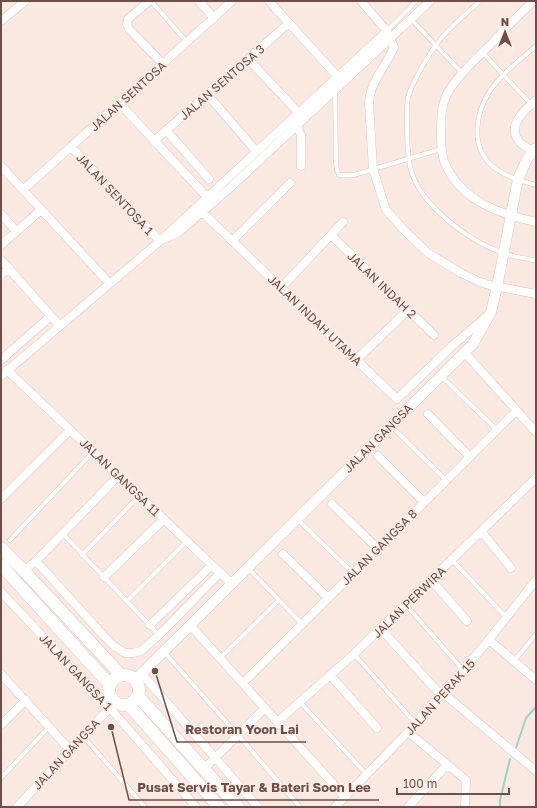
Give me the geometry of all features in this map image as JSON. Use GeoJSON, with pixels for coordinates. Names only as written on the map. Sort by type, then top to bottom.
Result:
{"type":"FeatureCollection","features":[{"type":"Feature","properties":{"kind":"main road"},"geometry":{"type":"LineString","coordinates":[[5,544],[24,571],[120,675],[139,677],[138,696],[128,704],[113,704],[110,694],[110,685],[112,681],[120,675]]}},
{"type":"Feature","properties":{"kind":"main road"},"geometry":{"type":"LineString","coordinates":[[1,565],[110,685]]}},
{"type":"Feature","properties":{"kind":"main road"},"geometry":{"type":"LineString","coordinates":[[138,696],[238,807]]}},
{"type":"Feature","properties":{"kind":"main road"},"geometry":{"type":"LineString","coordinates":[[128,704],[219,807]]}},
{"type":"Feature","properties":{"kind":"street"},"geometry":{"type":"LineString","coordinates":[[150,1],[131,16],[127,24],[129,29],[163,64]]}},
{"type":"Feature","properties":{"kind":"street"},"geometry":{"type":"LineString","coordinates":[[199,1],[214,18]]}},
{"type":"Feature","properties":{"kind":"street","name":"JALAN SENTOSA"},"geometry":{"type":"LineString","coordinates":[[23,190],[232,1]]}},
{"type":"Feature","properties":{"kind":"street"},"geometry":{"type":"LineString","coordinates":[[269,1],[337,76]]}},
{"type":"Feature","properties":{"kind":"street"},"geometry":{"type":"LineString","coordinates":[[361,1],[388,34],[394,47],[374,83],[370,96],[369,112],[374,170],[386,210],[428,253],[461,273],[480,282],[536,294]]}},
{"type":"Feature","properties":{"kind":"street"},"geometry":{"type":"LineString","coordinates":[[4,373],[160,241],[337,76],[388,34],[411,19],[430,1]]}},
{"type":"Feature","properties":{"kind":"street"},"geometry":{"type":"LineString","coordinates":[[1,21],[24,2]]}},
{"type":"Feature","properties":{"kind":"street"},"geometry":{"type":"LineString","coordinates":[[530,2],[462,73],[448,93],[441,115],[441,149],[448,171],[466,193],[492,209],[511,217],[536,222]]}},
{"type":"Feature","properties":{"kind":"street","name":"JALAN SENTOSA 3"},"geometry":{"type":"LineString","coordinates":[[154,141],[289,23]]}},
{"type":"Feature","properties":{"kind":"street"},"geometry":{"type":"LineString","coordinates":[[160,241],[179,232],[202,212],[335,90],[388,34]]}},
{"type":"Feature","properties":{"kind":"street"},"geometry":{"type":"LineString","coordinates":[[248,59],[298,112]]}},
{"type":"Feature","properties":{"kind":"street"},"geometry":{"type":"LineString","coordinates":[[207,94],[256,151]]}},
{"type":"Feature","properties":{"kind":"street"},"geometry":{"type":"LineString","coordinates":[[534,102],[521,114],[515,125],[515,134],[521,144],[534,150]]}},
{"type":"Feature","properties":{"kind":"street"},"geometry":{"type":"LineString","coordinates":[[119,103],[206,197]]}},
{"type":"Feature","properties":{"kind":"street"},"geometry":{"type":"LineString","coordinates":[[296,126],[301,135],[301,166]]}},
{"type":"Feature","properties":{"kind":"street"},"geometry":{"type":"LineString","coordinates":[[166,130],[209,179]]}},
{"type":"Feature","properties":{"kind":"street","name":"JALAN SENTOSA 1"},"geometry":{"type":"LineString","coordinates":[[71,147],[160,241]]}},
{"type":"Feature","properties":{"kind":"street","name":"JALAN GANGSA"},"geometry":{"type":"LineString","coordinates":[[139,677],[473,344],[490,315],[498,287],[518,179],[527,159],[534,150]]}},
{"type":"Feature","properties":{"kind":"street"},"geometry":{"type":"LineString","coordinates":[[1,166],[109,283]]}},
{"type":"Feature","properties":{"kind":"street"},"geometry":{"type":"LineString","coordinates":[[232,241],[290,183]]}},
{"type":"Feature","properties":{"kind":"street"},"geometry":{"type":"LineString","coordinates":[[1,245],[41,210]]}},
{"type":"Feature","properties":{"kind":"street","name":"JALAN INDAH UTAMA"},"geometry":{"type":"LineString","coordinates":[[202,212],[397,399],[458,341],[487,315],[490,315]]}},
{"type":"Feature","properties":{"kind":"street"},"geometry":{"type":"LineString","coordinates":[[1,214],[16,231]]}},
{"type":"Feature","properties":{"kind":"street"},"geometry":{"type":"LineString","coordinates":[[281,288],[343,222]]}},
{"type":"Feature","properties":{"kind":"street","name":"JALAN INDAH 2"},"geometry":{"type":"LineString","coordinates":[[331,235],[434,336]]}},
{"type":"Feature","properties":{"kind":"street"},"geometry":{"type":"LineString","coordinates":[[1,260],[60,326]]}},
{"type":"Feature","properties":{"kind":"street"},"geometry":{"type":"LineString","coordinates":[[1,275],[9,268]]}},
{"type":"Feature","properties":{"kind":"street"},"geometry":{"type":"LineString","coordinates":[[356,360],[408,310]]}},
{"type":"Feature","properties":{"kind":"street"},"geometry":{"type":"LineString","coordinates":[[1,360],[51,316]]}},
{"type":"Feature","properties":{"kind":"street"},"geometry":{"type":"LineString","coordinates":[[465,353],[536,432]]}},
{"type":"Feature","properties":{"kind":"street","name":"JALAN GANGSA 11"},"geometry":{"type":"LineString","coordinates":[[4,373],[70,430],[232,584]]}},
{"type":"Feature","properties":{"kind":"street","name":"JALAN GANGSA 8"},"geometry":{"type":"LineString","coordinates":[[243,683],[516,411]]}},
{"type":"Feature","properties":{"kind":"street"},"geometry":{"type":"LineString","coordinates":[[428,414],[470,457]]}},
{"type":"Feature","properties":{"kind":"street"},"geometry":{"type":"LineString","coordinates":[[1,499],[70,430]]}},
{"type":"Feature","properties":{"kind":"street"},"geometry":{"type":"LineString","coordinates":[[378,456],[424,502]]}},
{"type":"Feature","properties":{"kind":"street"},"geometry":{"type":"LineString","coordinates":[[24,571],[36,561],[118,476]]}},
{"type":"Feature","properties":{"kind":"street","name":"JALAN PERWIRA"},"geometry":{"type":"LineString","coordinates":[[278,722],[331,676],[481,531],[534,483]]}},
{"type":"Feature","properties":{"kind":"street"},"geometry":{"type":"LineString","coordinates":[[332,504],[378,549]]}},
{"type":"Feature","properties":{"kind":"street"},"geometry":{"type":"LineString","coordinates":[[104,577],[164,520]]}},
{"type":"Feature","properties":{"kind":"street"},"geometry":{"type":"LineString","coordinates":[[481,531],[511,568]]}},
{"type":"Feature","properties":{"kind":"street"},"geometry":{"type":"LineString","coordinates":[[283,554],[328,598]]}},
{"type":"Feature","properties":{"kind":"street"},"geometry":{"type":"LineString","coordinates":[[36,561],[114,646],[124,653],[141,651],[159,635],[220,573]]}},
{"type":"Feature","properties":{"kind":"street"},"geometry":{"type":"LineString","coordinates":[[150,625],[212,565]]}},
{"type":"Feature","properties":{"kind":"street"},"geometry":{"type":"LineString","coordinates":[[431,580],[467,621]]}},
{"type":"Feature","properties":{"kind":"street","name":"JALAN PERAK 15"},"geometry":{"type":"LineString","coordinates":[[335,807],[416,724],[489,640],[536,580]]}},
{"type":"Feature","properties":{"kind":"street","name":"JALAN GANGSA 1"},"geometry":{"type":"LineString","coordinates":[[1,592],[113,704],[196,807]]}},
{"type":"Feature","properties":{"kind":"street"},"geometry":{"type":"LineString","coordinates":[[190,625],[345,797]]}},
{"type":"Feature","properties":{"kind":"street"},"geometry":{"type":"LineString","coordinates":[[95,626],[92,637],[95,647]]}},
{"type":"Feature","properties":{"kind":"street"},"geometry":{"type":"LineString","coordinates":[[381,629],[432,687],[443,693],[536,771]]}},
{"type":"Feature","properties":{"kind":"street"},"geometry":{"type":"LineString","coordinates":[[489,640],[536,680]]}},
{"type":"Feature","properties":{"kind":"street"},"geometry":{"type":"LineString","coordinates":[[1,674],[70,750]]}},
{"type":"Feature","properties":{"kind":"street"},"geometry":{"type":"LineString","coordinates":[[331,676],[377,728]]}},
{"type":"Feature","properties":{"kind":"street"},"geometry":{"type":"LineString","coordinates":[[139,677],[215,758],[258,807]]}},
{"type":"Feature","properties":{"kind":"street"},"geometry":{"type":"LineString","coordinates":[[1,725],[26,700]]}},
{"type":"Feature","properties":{"kind":"street","name":"JALAN GANGSA"},"geometry":{"type":"LineString","coordinates":[[17,807],[113,704]]}},
{"type":"Feature","properties":{"kind":"street"},"geometry":{"type":"LineString","coordinates":[[204,769],[265,708]]}},
{"type":"Feature","properties":{"kind":"street"},"geometry":{"type":"LineString","coordinates":[[408,732],[466,780],[465,807]]}},
{"type":"Feature","properties":{"kind":"street"},"geometry":{"type":"LineString","coordinates":[[408,807],[447,765]]}},
{"type":"Feature","properties":{"kind":"lane"},"geometry":{"type":"LineString","coordinates":[[150,1],[187,42]]}},
{"type":"Feature","properties":{"kind":"lane"},"geometry":{"type":"LineString","coordinates":[[388,34],[416,1]]}},
{"type":"Feature","properties":{"kind":"lane"},"geometry":{"type":"LineString","coordinates":[[480,1],[442,37],[428,55],[407,98],[410,169],[415,181],[434,207],[463,232],[504,254],[536,260]]}},
{"type":"Feature","properties":{"kind":"lane"},"geometry":{"type":"LineString","coordinates":[[411,19],[462,73]]}},
{"type":"Feature","properties":{"kind":"lane"},"geometry":{"type":"LineString","coordinates":[[536,46],[504,75],[490,92],[479,114],[478,133],[479,144],[484,155],[491,164],[502,173],[536,185]]}},
{"type":"Feature","properties":{"kind":"lane"},"geometry":{"type":"LineString","coordinates":[[482,52],[504,75],[534,102]]}},
{"type":"Feature","properties":{"kind":"lane"},"geometry":{"type":"LineString","coordinates":[[335,90],[337,170],[339,175],[347,176],[374,170],[441,149]]}},
{"type":"Feature","properties":{"kind":"lane"},"geometry":{"type":"LineString","coordinates":[[441,376],[497,430]]}},
{"type":"Feature","properties":{"kind":"lane"},"geometry":{"type":"LineString","coordinates":[[391,426],[446,480]]}},
{"type":"Feature","properties":{"kind":"lane"},"geometry":{"type":"LineString","coordinates":[[5,544],[93,452]]}},
{"type":"Feature","properties":{"kind":"lane"},"geometry":{"type":"LineString","coordinates":[[82,554],[139,496]]}},
{"type":"Feature","properties":{"kind":"lane"},"geometry":{"type":"LineString","coordinates":[[297,519],[353,573]]}},
{"type":"Feature","properties":{"kind":"lane"},"geometry":{"type":"LineString","coordinates":[[63,533],[159,635]]}},
{"type":"Feature","properties":{"kind":"lane"},"geometry":{"type":"LineString","coordinates":[[127,601],[187,541]]}},
{"type":"Feature","properties":{"kind":"lane"},"geometry":{"type":"LineString","coordinates":[[452,560],[507,617]]}},
{"type":"Feature","properties":{"kind":"lane"},"geometry":{"type":"LineString","coordinates":[[248,568],[302,624]]}},
{"type":"Feature","properties":{"kind":"lane"},"geometry":{"type":"LineString","coordinates":[[220,658],[279,600]]}},
{"type":"Feature","properties":{"kind":"lane"},"geometry":{"type":"LineString","coordinates":[[406,605],[463,670]]}},
{"type":"Feature","properties":{"kind":"lane"},"geometry":{"type":"LineString","coordinates":[[514,661],[536,634]]}},
{"type":"Feature","properties":{"kind":"lane"},"geometry":{"type":"LineString","coordinates":[[164,652],[300,807]]}},
{"type":"Feature","properties":{"kind":"lane"},"geometry":{"type":"LineString","coordinates":[[354,654],[416,724]]}},
{"type":"Feature","properties":{"kind":"lane"},"geometry":{"type":"LineString","coordinates":[[300,702],[367,775]]}},
{"type":"Feature","properties":{"kind":"lane"},"geometry":{"type":"LineString","coordinates":[[1,778],[49,727]]}},
{"type":"Feature","properties":{"kind":"lane"},"geometry":{"type":"LineString","coordinates":[[83,736],[145,807]]}},
{"type":"Feature","properties":{"kind":"waterway"},"geometry":{"type":"LineString","coordinates":[[516,748],[526,718],[536,707]]}},
{"type":"Feature","properties":{"kind":"waterway"},"geometry":{"type":"LineString","coordinates":[[500,807],[500,800],[510,759]]}},
{"type":"Feature","properties":{"kind":"place","name":"Restoran Yoon Lai"},"geometry":{"type":"Point","coordinates":[155,671]}},
{"type":"Feature","properties":{"kind":"place","name":"Pusat Servis Tayar & Bateri Soon Lee"},"geometry":{"type":"Point","coordinates":[111,727]}}]}
